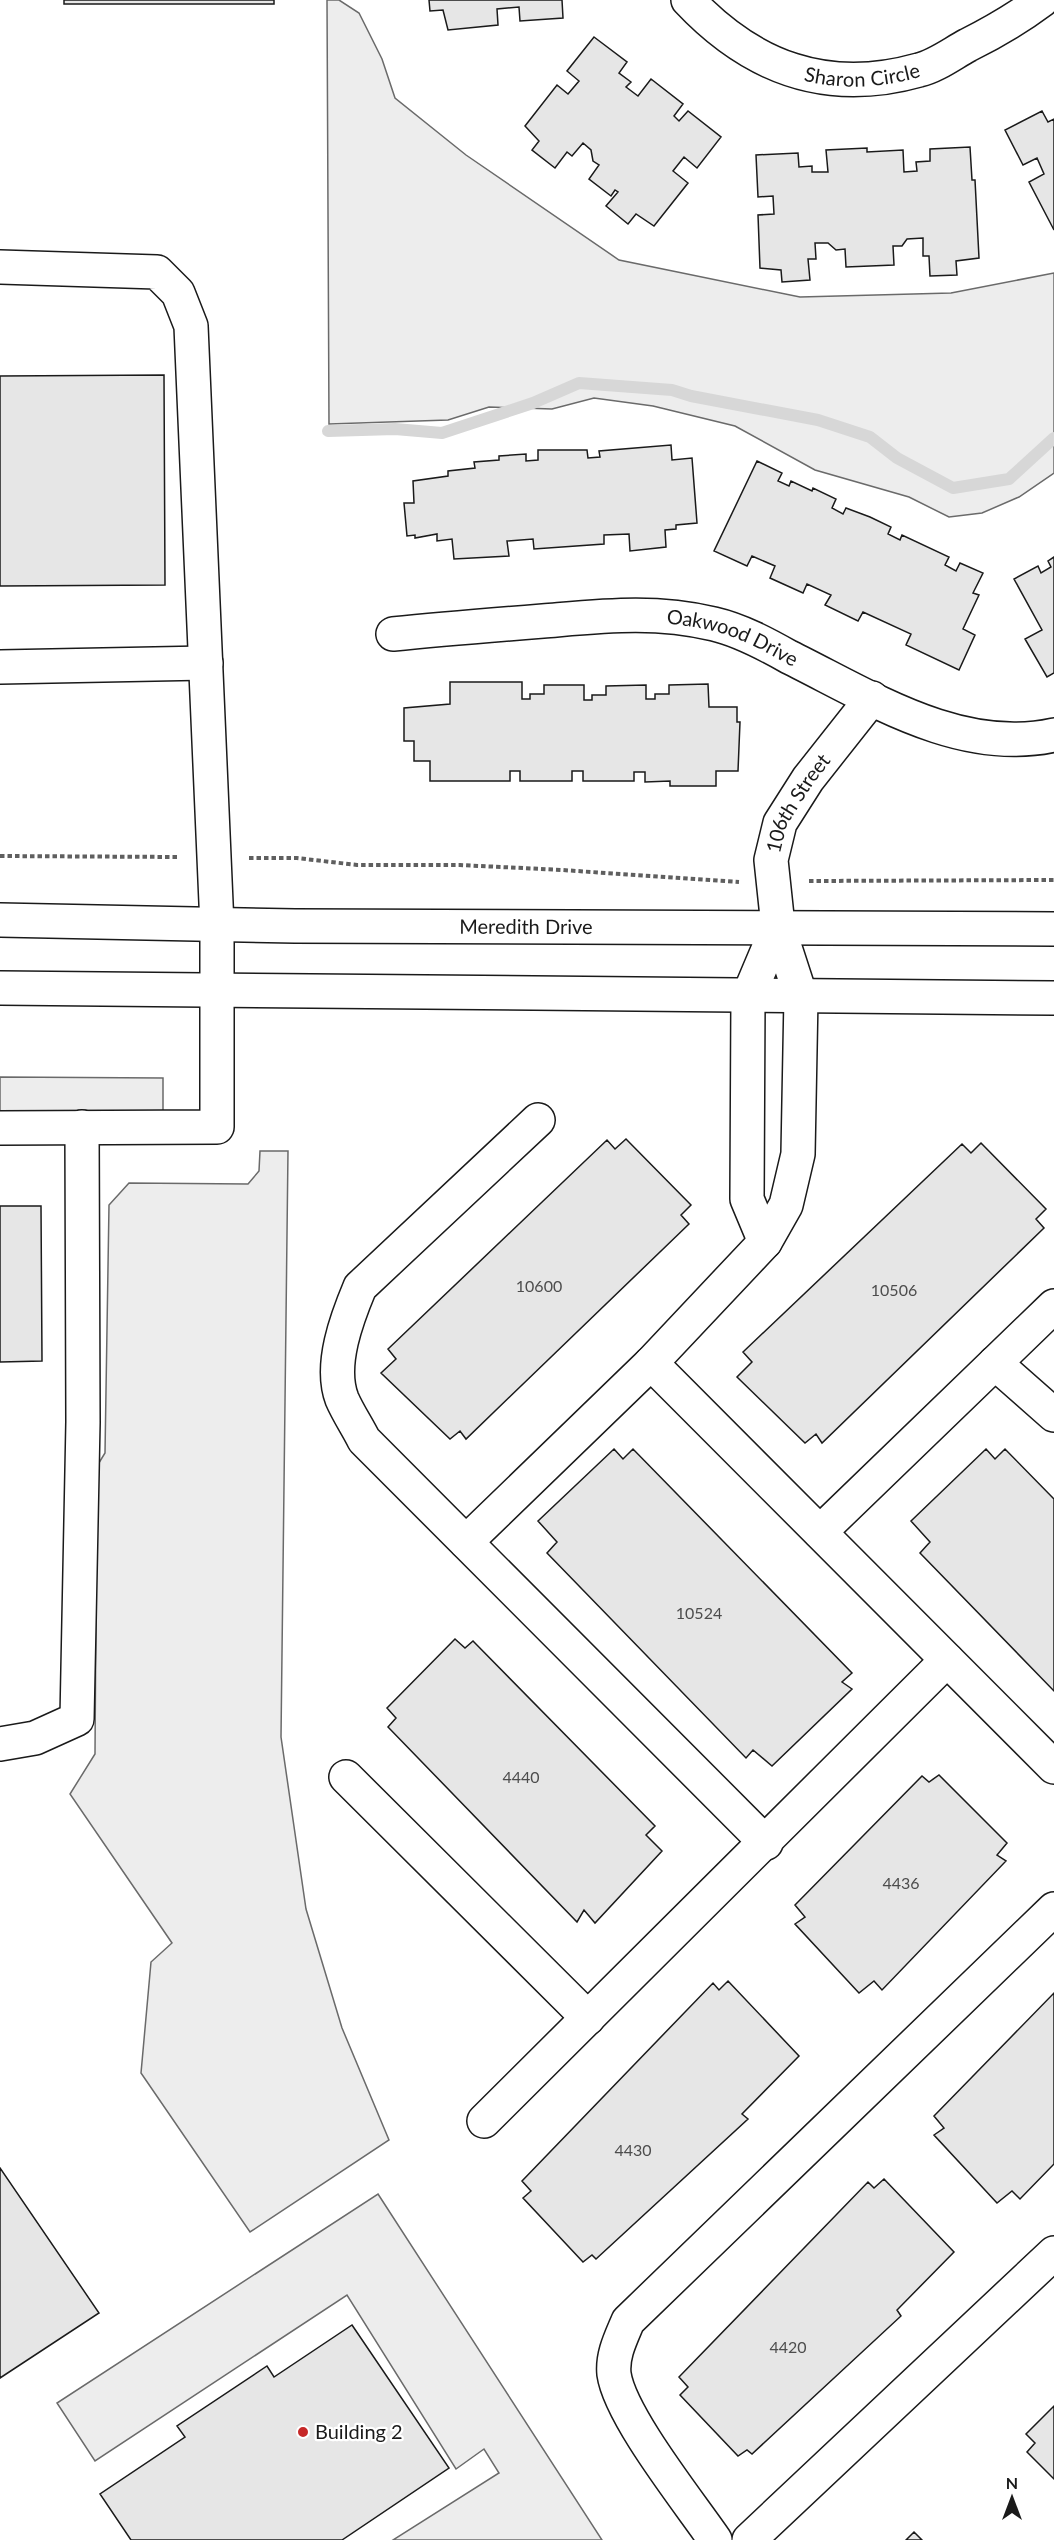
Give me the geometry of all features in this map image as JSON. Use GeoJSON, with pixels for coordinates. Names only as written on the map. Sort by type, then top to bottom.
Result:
{"type":"FeatureCollection","features":[{"type":"Feature","properties":{"kind":"main road","name":"Sharon Circle"},"geometry":{"type":"LineString","coordinates":[[688,0],[714,28],[758,56],[786,69],[825,78],[868,80],[921,70],[1016,20],[1042,0]]}},
{"type":"Feature","properties":{"kind":"main road"},"geometry":{"type":"LineString","coordinates":[[0,267],[157,272],[178,293],[191,326],[218,989],[217,1127],[0,1128]]}},
{"type":"Feature","properties":{"kind":"main road","name":"Oakwood Drive"},"geometry":{"type":"LineString","coordinates":[[393,633],[622,615],[669,615],[717,625],[759,641],[872,698],[947,730],[995,738],[1054,735]]}},
{"type":"Feature","properties":{"kind":"main road"},"geometry":{"type":"LineString","coordinates":[[0,667],[206,663]]}},
{"type":"Feature","properties":{"kind":"main road","name":"106th Street"},"geometry":{"type":"LineString","coordinates":[[466,1542],[651,1363],[765,1242],[786,1205],[798,1154],[801,997],[778,926],[771,860],[780,823],[808,779],[872,698]]}},
{"type":"Feature","properties":{"kind":"main road","name":"Meredith Drive"},"geometry":{"type":"LineString","coordinates":[[0,920],[217,926],[1054,928]]}},
{"type":"Feature","properties":{"kind":"main road"},"geometry":{"type":"LineString","coordinates":[[765,1242],[747,1199],[748,997],[778,926]]}},
{"type":"Feature","properties":{"kind":"main road"},"geometry":{"type":"LineString","coordinates":[[0,988],[748,997],[1054,998]]}},
{"type":"Feature","properties":{"kind":"main road"},"geometry":{"type":"LineString","coordinates":[[538,1120],[360,1287],[346,1318],[339,1359],[341,1397],[364,1440],[766,1843]]}},
{"type":"Feature","properties":{"kind":"main road"},"geometry":{"type":"LineString","coordinates":[[0,1744],[35,1738],[77,1719],[83,1422],[82,1127]]}},
{"type":"Feature","properties":{"kind":"main road"},"geometry":{"type":"LineString","coordinates":[[820,1532],[1054,1306]]}},
{"type":"Feature","properties":{"kind":"main road"},"geometry":{"type":"LineString","coordinates":[[651,1363],[1054,1767]]}},
{"type":"Feature","properties":{"kind":"main road"},"geometry":{"type":"LineString","coordinates":[[995,1363],[1054,1415]]}},
{"type":"Feature","properties":{"kind":"main road"},"geometry":{"type":"LineString","coordinates":[[484,2121],[766,1843],[947,1660]]}},
{"type":"Feature","properties":{"kind":"main road"},"geometry":{"type":"LineString","coordinates":[[346,1777],[588,2019]]}},
{"type":"Feature","properties":{"kind":"main road"},"geometry":{"type":"LineString","coordinates":[[715,2540],[638,2428],[619,2394],[614,2374],[614,2356],[628,2321],[1054,1909]]}},
{"type":"Feature","properties":{"kind":"main road"},"geometry":{"type":"LineString","coordinates":[[749,2540],[1054,2253]]}},
{"type":"Feature","properties":{"kind":"path"},"geometry":{"type":"LineString","coordinates":[[0,856],[297,858],[357,865],[460,865],[773,884],[823,879],[1054,880]]}},
{"type":"Feature","properties":{"kind":"shaded area"},"geometry":{"type":"Polygon","coordinates":[[[327,0],[339,0],[359,13],[382,59],[395,98],[466,155],[619,260],[800,297],[951,293],[1054,273],[1054,473],[1019,497],[982,513],[949,517],[909,497],[815,470],[735,426],[653,406],[594,398],[552,409],[489,407],[448,420],[329,424],[327,0]]]}},
{"type":"Feature","properties":{"kind":"shaded area"},"geometry":{"type":"Polygon","coordinates":[[[0,1077],[163,1078],[163,1127],[0,1128],[0,1077]]]}},
{"type":"Feature","properties":{"kind":"shaded area"},"geometry":{"type":"Polygon","coordinates":[[[260,1151],[288,1151],[281,1737],[306,1909],[342,2028],[389,2140],[250,2232],[141,2073],[151,1962],[172,1943],[70,1794],[95,1754],[97,1466],[105,1453],[109,1205],[129,1183],[248,1184],[259,1171],[260,1151]]]}},
{"type":"Feature","properties":{"kind":"shaded area"},"geometry":{"type":"Polygon","coordinates":[[[378,2194],[602,2540],[393,2540],[499,2473],[484,2449],[456,2469],[347,2295],[95,2461],[57,2403],[378,2194]]]}},
{"type":"Feature","properties":{"kind":"building"},"geometry":{"type":"Polygon","coordinates":[[[64,0],[274,0],[274,4],[64,4],[64,0]]]}},
{"type":"Feature","properties":{"kind":"building"},"geometry":{"type":"Polygon","coordinates":[[[429,0],[562,0],[563,18],[520,21],[519,7],[497,9],[498,25],[448,30],[443,10],[430,11],[429,0]]]}},
{"type":"Feature","properties":{"kind":"building"},"geometry":{"type":"Polygon","coordinates":[[[594,37],[627,62],[619,73],[631,82],[626,87],[638,96],[651,79],[683,104],[674,116],[679,121],[688,111],[721,137],[697,168],[684,157],[673,171],[688,183],[654,226],[636,214],[628,224],[606,206],[618,192],[615,190],[611,196],[589,179],[599,165],[593,161],[591,150],[583,143],[572,156],[567,152],[555,168],[532,150],[539,141],[525,126],[557,85],[568,94],[579,81],[567,71],[594,37]]]}},
{"type":"Feature","properties":{"kind":"building"},"geometry":{"type":"Polygon","coordinates":[[[1042,111],[1048,122],[1054,119],[1054,230],[1029,182],[1044,174],[1037,158],[1023,165],[1005,130],[1042,111]]]}},
{"type":"Feature","properties":{"kind":"building"},"geometry":{"type":"Polygon","coordinates":[[[970,147],[972,180],[975,180],[979,258],[956,261],[957,275],[930,276],[929,256],[923,256],[923,238],[907,239],[902,246],[893,246],[894,265],[846,267],[845,249],[836,250],[828,243],[815,243],[816,259],[808,259],[810,280],[782,282],[781,270],[760,268],[758,215],[774,214],[773,196],[758,197],[756,155],[798,153],[799,167],[812,166],[812,172],[828,172],[826,150],[867,148],[867,152],[903,150],[904,172],[917,171],[916,162],[930,161],[930,149],[970,147]]]}},
{"type":"Feature","properties":{"kind":"building"},"geometry":{"type":"Polygon","coordinates":[[[164,375],[165,585],[0,586],[0,376],[164,375]]]}},
{"type":"Feature","properties":{"kind":"building"},"geometry":{"type":"Polygon","coordinates":[[[671,445],[672,460],[692,458],[697,523],[676,525],[676,529],[665,530],[666,547],[630,551],[629,534],[604,535],[604,544],[534,549],[533,539],[507,541],[509,556],[454,559],[452,539],[437,541],[437,534],[415,538],[415,535],[407,536],[404,503],[414,503],[413,481],[448,476],[448,471],[475,468],[474,462],[499,460],[499,456],[526,454],[526,461],[538,460],[538,450],[587,450],[588,458],[600,457],[599,451],[671,445]]]}},
{"type":"Feature","properties":{"kind":"building"},"geometry":{"type":"Polygon","coordinates":[[[757,461],[782,473],[778,481],[789,486],[791,481],[836,499],[832,508],[843,514],[846,508],[870,517],[891,527],[888,534],[900,540],[902,535],[949,557],[945,565],[956,571],[960,563],[983,573],[973,593],[979,595],[963,629],[975,635],[959,670],[906,645],[911,634],[863,612],[858,621],[825,605],[831,595],[807,584],[803,593],[770,578],[775,566],[752,556],[747,566],[714,551],[757,461]]]}},
{"type":"Feature","properties":{"kind":"building"},"geometry":{"type":"Polygon","coordinates":[[[1054,557],[1054,673],[1047,677],[1025,639],[1042,630],[1014,579],[1038,566],[1041,573],[1051,567],[1048,561],[1054,557]]]}},
{"type":"Feature","properties":{"kind":"building"},"geometry":{"type":"Polygon","coordinates":[[[450,682],[522,682],[522,699],[530,699],[530,694],[544,694],[544,685],[584,685],[584,700],[592,700],[592,695],[606,695],[606,686],[646,685],[646,699],[655,699],[655,694],[669,694],[669,685],[708,684],[709,707],[737,707],[737,722],[740,722],[738,771],[716,771],[716,786],[670,786],[670,781],[645,782],[645,772],[634,772],[634,781],[583,781],[583,771],[572,771],[572,781],[520,781],[520,771],[510,771],[510,781],[430,781],[430,761],[414,761],[414,741],[404,741],[404,708],[450,704],[450,682]]]}},
{"type":"Feature","properties":{"kind":"building"},"geometry":{"type":"Polygon","coordinates":[[[626,1139],[691,1205],[681,1215],[689,1224],[466,1439],[460,1431],[450,1439],[381,1373],[396,1359],[388,1349],[607,1140],[615,1149],[626,1139]]]}},
{"type":"Feature","properties":{"kind":"building"},"geometry":{"type":"Polygon","coordinates":[[[981,1143],[1046,1209],[1036,1219],[1044,1228],[822,1443],[816,1434],[805,1443],[737,1377],[752,1362],[743,1352],[962,1144],[971,1153],[981,1143]]]}},
{"type":"Feature","properties":{"kind":"building"},"geometry":{"type":"Polygon","coordinates":[[[0,1206],[41,1206],[42,1361],[0,1362],[0,1206]]]}},
{"type":"Feature","properties":{"kind":"building"},"geometry":{"type":"Polygon","coordinates":[[[614,1449],[623,1459],[633,1449],[852,1673],[842,1682],[852,1689],[772,1766],[753,1750],[746,1758],[547,1553],[557,1542],[538,1521],[614,1449]]]}},
{"type":"Feature","properties":{"kind":"building"},"geometry":{"type":"Polygon","coordinates":[[[986,1449],[995,1459],[1005,1449],[1054,1499],[1054,1691],[920,1553],[930,1542],[911,1521],[986,1449]]]}},
{"type":"Feature","properties":{"kind":"building"},"geometry":{"type":"Polygon","coordinates":[[[455,1639],[465,1648],[473,1641],[655,1826],[646,1835],[662,1851],[595,1923],[584,1910],[577,1922],[388,1727],[396,1718],[387,1708],[455,1639]]]}},
{"type":"Feature","properties":{"kind":"building"},"geometry":{"type":"Polygon","coordinates":[[[939,1775],[1007,1843],[997,1855],[1006,1861],[882,1990],[874,1981],[859,1993],[795,1924],[805,1917],[795,1905],[922,1776],[929,1782],[939,1775]]]}},
{"type":"Feature","properties":{"kind":"building"},"geometry":{"type":"Polygon","coordinates":[[[728,1981],[799,2056],[742,2114],[748,2119],[596,2259],[592,2255],[583,2262],[523,2198],[531,2191],[522,2181],[713,1983],[719,1990],[728,1981]]]}},
{"type":"Feature","properties":{"kind":"building"},"geometry":{"type":"Polygon","coordinates":[[[1054,1993],[1054,2164],[1020,2199],[1012,2191],[997,2203],[934,2135],[944,2128],[934,2116],[1054,1993]]]}},
{"type":"Feature","properties":{"kind":"building"},"geometry":{"type":"Polygon","coordinates":[[[0,2168],[99,2313],[0,2378],[0,2168]]]}},
{"type":"Feature","properties":{"kind":"building"},"geometry":{"type":"Polygon","coordinates":[[[884,2179],[954,2252],[897,2310],[901,2316],[752,2454],[747,2450],[738,2456],[680,2395],[688,2387],[679,2377],[868,2182],[874,2188],[884,2179]]]}},
{"type":"Feature","properties":{"kind":"building","name":"Building 2"},"geometry":{"type":"Polygon","coordinates":[[[352,2325],[449,2468],[342,2540],[131,2540],[100,2494],[185,2437],[177,2426],[267,2366],[274,2377],[352,2325]]]}},
{"type":"Feature","properties":{"kind":"building"},"geometry":{"type":"Polygon","coordinates":[[[1054,2406],[1054,2479],[1027,2452],[1035,2443],[1026,2434],[1054,2406]]]}},
{"type":"Feature","properties":{"kind":"building"},"geometry":{"type":"Polygon","coordinates":[[[914,2532],[922,2540],[906,2540],[914,2532]]]}},
{"type":"Feature","properties":{"kind":"waterway"},"geometry":{"type":"LineString","coordinates":[[328,431],[395,429],[442,433],[533,403],[579,383],[672,390],[691,396],[818,420],[870,437],[897,458],[953,488],[1009,479],[1054,438]]}},
{"type":"Feature","properties":{"kind":"place","name":"Building 2"},"geometry":{"type":"Point","coordinates":[303,2432]}}]}
